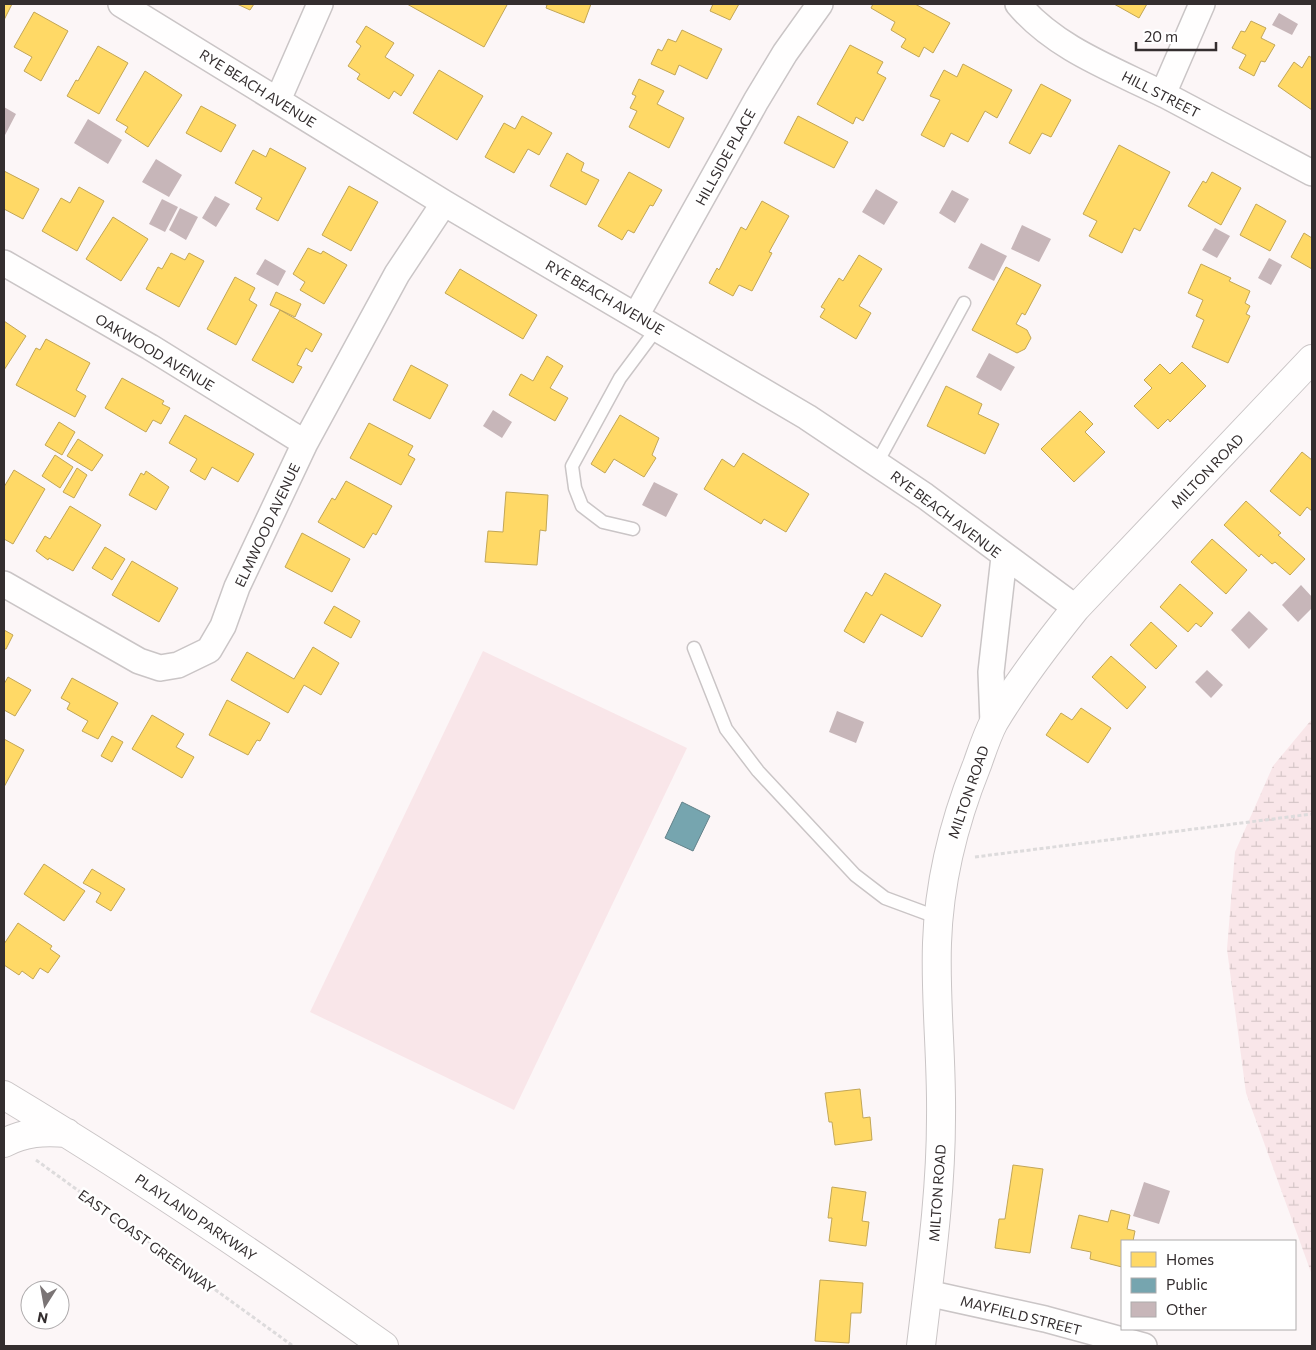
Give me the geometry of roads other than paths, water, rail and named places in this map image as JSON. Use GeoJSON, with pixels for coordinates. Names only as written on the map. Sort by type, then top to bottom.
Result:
{"type":"FeatureCollection","features":[{"type":"Feature","properties":{"kind":"street","name":"RYE BEACH AVENUE"},"geometry":{"type":"LineString","coordinates":[[121,4],[444,203],[637,314],[807,417],[925,496],[1004,557],[1076,608]]}},
{"type":"Feature","properties":{"kind":"street"},"geometry":{"type":"LineString","coordinates":[[278,100],[320,4]]}},
{"type":"Feature","properties":{"kind":"street","name":"HILLSIDE PLACE"},"geometry":{"type":"LineString","coordinates":[[637,314],[756,101],[820,4]]}},
{"type":"Feature","properties":{"kind":"street","name":"HILL STREET"},"geometry":{"type":"LineString","coordinates":[[1018,4],[1027,15],[1068,48],[1163,94],[1312,173]]}},
{"type":"Feature","properties":{"kind":"street"},"geometry":{"type":"LineString","coordinates":[[1163,94],[1202,4]]}},
{"type":"Feature","properties":{"kind":"street","name":"ELMWOOD AVENUE"},"geometry":{"type":"LineString","coordinates":[[4,584],[138,661],[160,668],[186,662],[209,650],[223,626],[237,587],[305,443],[397,274],[444,203]]}},
{"type":"Feature","properties":{"kind":"street","name":"OAKWOOD AVENUE"},"geometry":{"type":"LineString","coordinates":[[4,263],[150,348],[305,443]]}},
{"type":"Feature","properties":{"kind":"street","name":"MILTON ROAD"},"geometry":{"type":"LineString","coordinates":[[921,1346],[940,1161],[941,1115],[936,991],[939,918],[947,855],[962,802],[993,723],[1045,647],[1076,608],[1312,358]]}},
{"type":"Feature","properties":{"kind":"street"},"geometry":{"type":"LineString","coordinates":[[993,723],[990,672],[1004,557]]}},
{"type":"Feature","properties":{"kind":"street","name":"PLAYLAND PARKWAY"},"geometry":{"type":"LineString","coordinates":[[4,1095],[223,1234],[384,1346]]}},
{"type":"Feature","properties":{"kind":"street"},"geometry":{"type":"LineString","coordinates":[[8,1141],[43,1131],[68,1134]]}},
{"type":"Feature","properties":{"kind":"street","name":"MAYFIELD STREET"},"geometry":{"type":"LineString","coordinates":[[927,1293],[1045,1319],[1144,1346]]}},
{"type":"Feature","properties":{"kind":"lane"},"geometry":{"type":"LineString","coordinates":[[878,464],[964,303]]}},
{"type":"Feature","properties":{"kind":"lane"},"geometry":{"type":"LineString","coordinates":[[634,529],[603,522],[582,506],[575,488],[572,466],[620,378],[658,327]]}},
{"type":"Feature","properties":{"kind":"lane"},"geometry":{"type":"LineString","coordinates":[[694,648],[726,729],[758,771],[855,875],[885,898],[939,918]]}}]}
